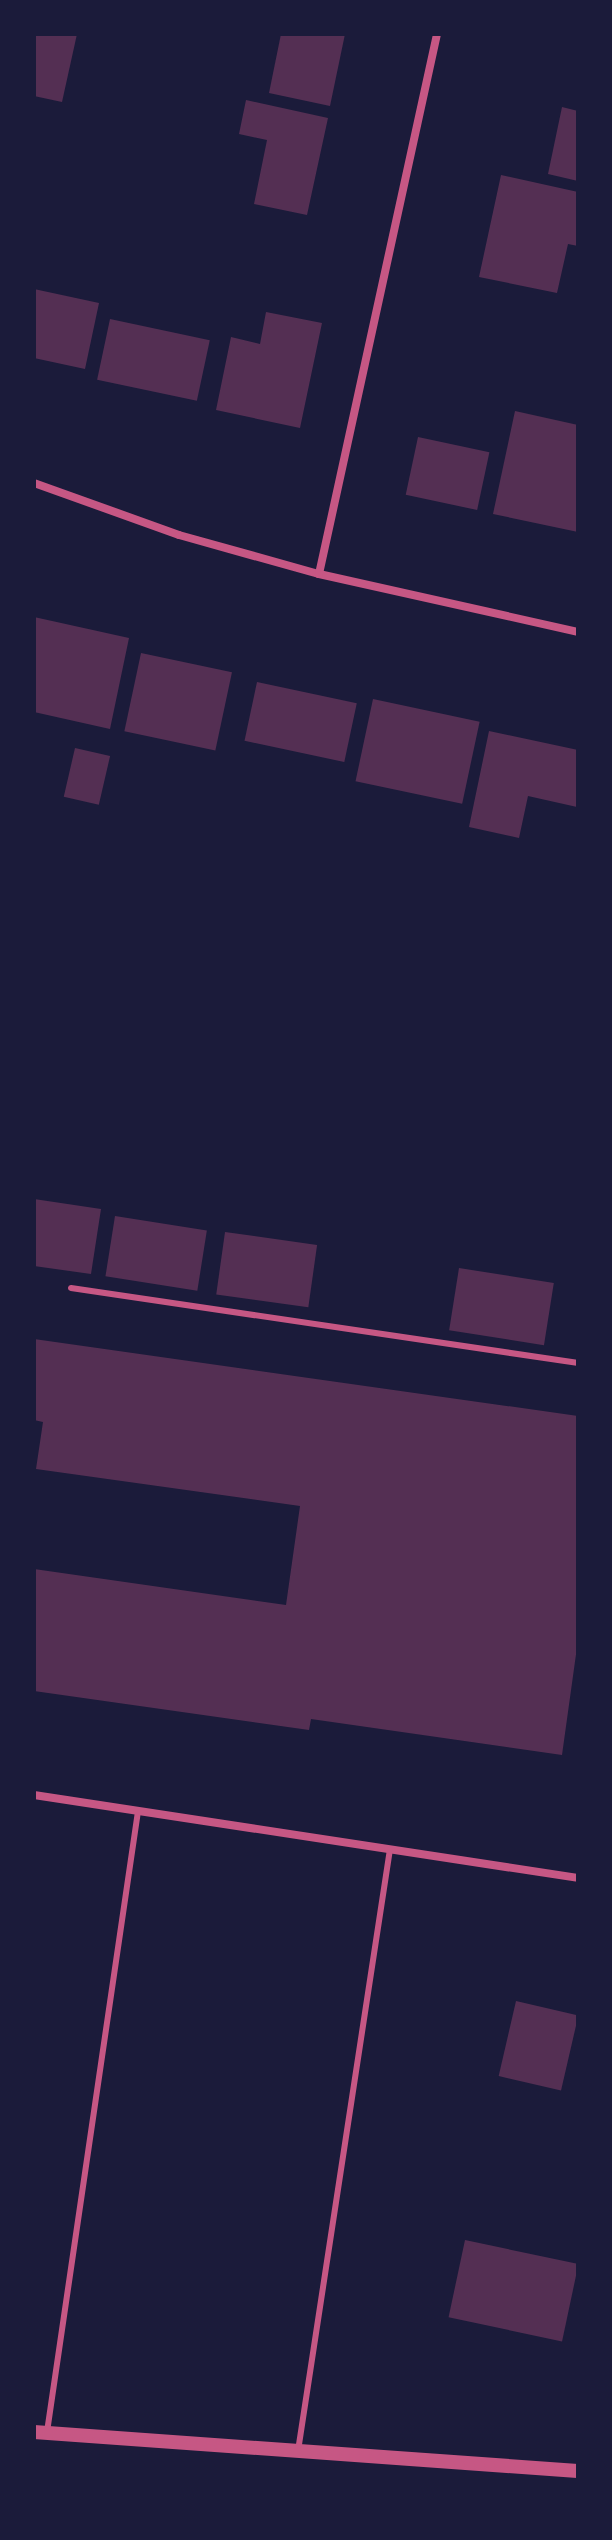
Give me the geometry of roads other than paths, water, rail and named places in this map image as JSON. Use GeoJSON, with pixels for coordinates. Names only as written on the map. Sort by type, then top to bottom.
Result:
{"type":"FeatureCollection","features":[{"type":"Feature","properties":{"kind":"street"},"geometry":{"type":"LineString","coordinates":[[319,574],[437,34]]}},
{"type":"Feature","properties":{"kind":"street"},"geometry":{"type":"LineString","coordinates":[[34,483],[179,535],[319,574],[578,632]]}},
{"type":"Feature","properties":{"kind":"street"},"geometry":{"type":"LineString","coordinates":[[34,1795],[578,1878]]}},
{"type":"Feature","properties":{"kind":"street"},"geometry":{"type":"LineString","coordinates":[[40,2432],[578,2471]]}},
{"type":"Feature","properties":{"kind":"lane"},"geometry":{"type":"LineString","coordinates":[[71,1288],[578,1363]]}},
{"type":"Feature","properties":{"kind":"lane"},"geometry":{"type":"LineString","coordinates":[[40,2432],[138,1811]]}},
{"type":"Feature","properties":{"kind":"lane"},"geometry":{"type":"LineString","coordinates":[[298,2451],[390,1849]]}}]}
